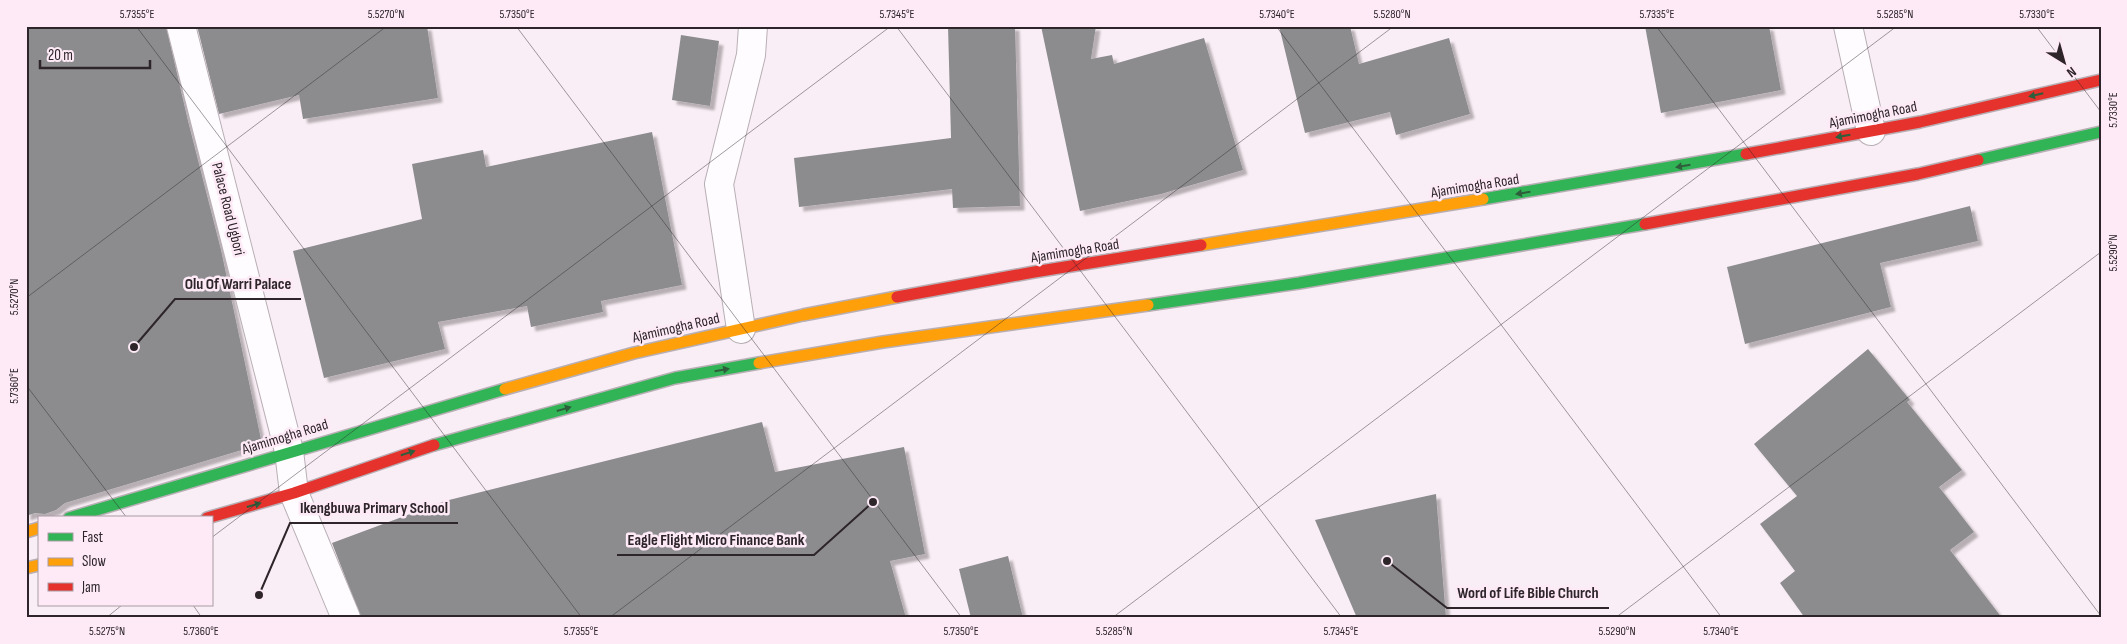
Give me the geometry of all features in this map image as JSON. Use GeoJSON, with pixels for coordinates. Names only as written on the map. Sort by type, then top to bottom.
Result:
{"type":"FeatureCollection","features":[{"type":"Feature","properties":{"kind":"main road","name":"Ajamimogha Road"},"geometry":{"type":"LineString","coordinates":[[76,516],[289,451],[634,353],[803,315],[1034,272],[1618,177],[1920,122],[2101,80]]}},
{"type":"Feature","properties":{"kind":"main road"},"geometry":{"type":"LineString","coordinates":[[212,517],[294,494],[410,452],[675,378],[883,342],[1056,319],[1299,283],[1591,233],[1918,174],[2101,132]]}},
{"type":"Feature","properties":{"kind":"main road"},"geometry":{"type":"LineString","coordinates":[[26,532],[38,528]]}},
{"type":"Feature","properties":{"kind":"street","name":"Palace Road Ugbori"},"geometry":{"type":"LineString","coordinates":[[181,26],[289,451],[294,494],[346,618]]}},
{"type":"Feature","properties":{"kind":"street"},"geometry":{"type":"LineString","coordinates":[[741,329],[719,184],[751,55],[753,26]]}},
{"type":"Feature","properties":{"kind":"street"},"geometry":{"type":"LineString","coordinates":[[1848,26],[1871,131]]}},
{"type":"Feature","properties":{"kind":"building"},"geometry":{"type":"Polygon","coordinates":[[[26,26],[166,26],[221,250],[262,444],[65,503],[56,510],[45,514],[35,513],[26,516],[26,26]]]}},
{"type":"Feature","properties":{"kind":"building"},"geometry":{"type":"Polygon","coordinates":[[[197,26],[427,26],[438,98],[303,119],[299,95],[219,114],[197,26]]]}},
{"type":"Feature","properties":{"kind":"building"},"geometry":{"type":"Polygon","coordinates":[[[948,26],[1015,26],[1020,206],[953,208],[952,189],[799,207],[794,158],[951,138],[948,26]]]}},
{"type":"Feature","properties":{"kind":"building"},"geometry":{"type":"Polygon","coordinates":[[[1041,26],[1096,26],[1091,59],[1112,55],[1114,64],[1204,38],[1243,170],[1161,194],[1080,211],[1041,26]]]}},
{"type":"Feature","properties":{"kind":"building"},"geometry":{"type":"Polygon","coordinates":[[[1279,26],[1350,26],[1359,64],[1449,38],[1470,114],[1396,135],[1390,112],[1305,133],[1279,26]]]}},
{"type":"Feature","properties":{"kind":"building"},"geometry":{"type":"Polygon","coordinates":[[[1645,26],[1769,26],[1781,90],[1661,113],[1645,26]]]}},
{"type":"Feature","properties":{"kind":"building"},"geometry":{"type":"Polygon","coordinates":[[[681,35],[719,41],[710,106],[672,100],[681,35]]]}},
{"type":"Feature","properties":{"kind":"building"},"geometry":{"type":"Polygon","coordinates":[[[652,132],[682,285],[601,301],[603,312],[531,327],[527,306],[438,322],[445,349],[324,378],[293,251],[422,219],[412,164],[483,150],[486,167],[652,132]]]}},
{"type":"Feature","properties":{"kind":"building"},"geometry":{"type":"Polygon","coordinates":[[[1970,206],[1978,241],[1880,263],[1891,307],[1745,344],[1727,267],[1970,206]]]}},
{"type":"Feature","properties":{"kind":"building"},"geometry":{"type":"Polygon","coordinates":[[[1868,349],[1910,400],[1907,402],[1962,470],[1939,487],[1974,532],[1950,550],[2002,618],[1805,618],[1780,583],[1795,571],[1760,524],[1797,496],[1754,444],[1868,349]]]}},
{"type":"Feature","properties":{"kind":"building"},"geometry":{"type":"Polygon","coordinates":[[[762,422],[775,472],[904,447],[925,554],[890,561],[906,618],[361,618],[332,543],[445,501],[762,422]]]}},
{"type":"Feature","properties":{"kind":"building"},"geometry":{"type":"Polygon","coordinates":[[[1436,494],[1446,618],[1357,618],[1315,520],[1436,494]]]}},
{"type":"Feature","properties":{"kind":"building"},"geometry":{"type":"Polygon","coordinates":[[[1008,556],[1023,618],[971,618],[959,569],[1008,556]]]}},
{"type":"Feature","properties":{"kind":"traffic: fast"},"geometry":{"type":"LineString","coordinates":[[1978,160],[2101,132]]}},
{"type":"Feature","properties":{"kind":"traffic: fast"},"geometry":{"type":"LineString","coordinates":[[1483,199],[1746,154]]}},
{"type":"Feature","properties":{"kind":"traffic: fast"},"geometry":{"type":"LineString","coordinates":[[1148,305],[1299,283],[1645,224]]}},
{"type":"Feature","properties":{"kind":"traffic: fast"},"geometry":{"type":"LineString","coordinates":[[434,445],[675,378],[759,363]]}},
{"type":"Feature","properties":{"kind":"traffic: fast"},"geometry":{"type":"LineString","coordinates":[[76,516],[505,389]]}},
{"type":"Feature","properties":{"kind":"traffic: slow"},"geometry":{"type":"LineString","coordinates":[[1201,245],[1483,199]]}},
{"type":"Feature","properties":{"kind":"traffic: slow"},"geometry":{"type":"LineString","coordinates":[[505,389],[634,353],[803,315],[897,297]]}},
{"type":"Feature","properties":{"kind":"traffic: slow"},"geometry":{"type":"LineString","coordinates":[[759,363],[883,342],[1148,305]]}},
{"type":"Feature","properties":{"kind":"traffic: slow"},"geometry":{"type":"LineString","coordinates":[[26,532],[38,528]]}},
{"type":"Feature","properties":{"kind":"traffic: slow"},"geometry":{"type":"LineString","coordinates":[[26,568],[38,565]]}},
{"type":"Feature","properties":{"kind":"traffic: jam"},"geometry":{"type":"LineString","coordinates":[[1746,154],[1920,122],[2101,80]]}},
{"type":"Feature","properties":{"kind":"traffic: jam"},"geometry":{"type":"LineString","coordinates":[[1645,224],[1918,174],[1978,160]]}},
{"type":"Feature","properties":{"kind":"traffic: jam"},"geometry":{"type":"LineString","coordinates":[[897,297],[1034,272],[1201,245]]}},
{"type":"Feature","properties":{"kind":"traffic: jam"},"geometry":{"type":"LineString","coordinates":[[212,517],[294,493],[434,445]]}},
{"type":"Feature","properties":{"kind":"place","name":"Olu Of Warri Palace"},"geometry":{"type":"Point","coordinates":[134,347]}},
{"type":"Feature","properties":{"kind":"place","name":"Eagle Flight Micro Finance Bank"},"geometry":{"type":"Point","coordinates":[873,502]}},
{"type":"Feature","properties":{"kind":"place","name":"Word of Life Bible Church"},"geometry":{"type":"Point","coordinates":[1387,561]}},
{"type":"Feature","properties":{"kind":"place","name":"Ikengbuwa Primary School"},"geometry":{"type":"Point","coordinates":[259,595]}}]}
